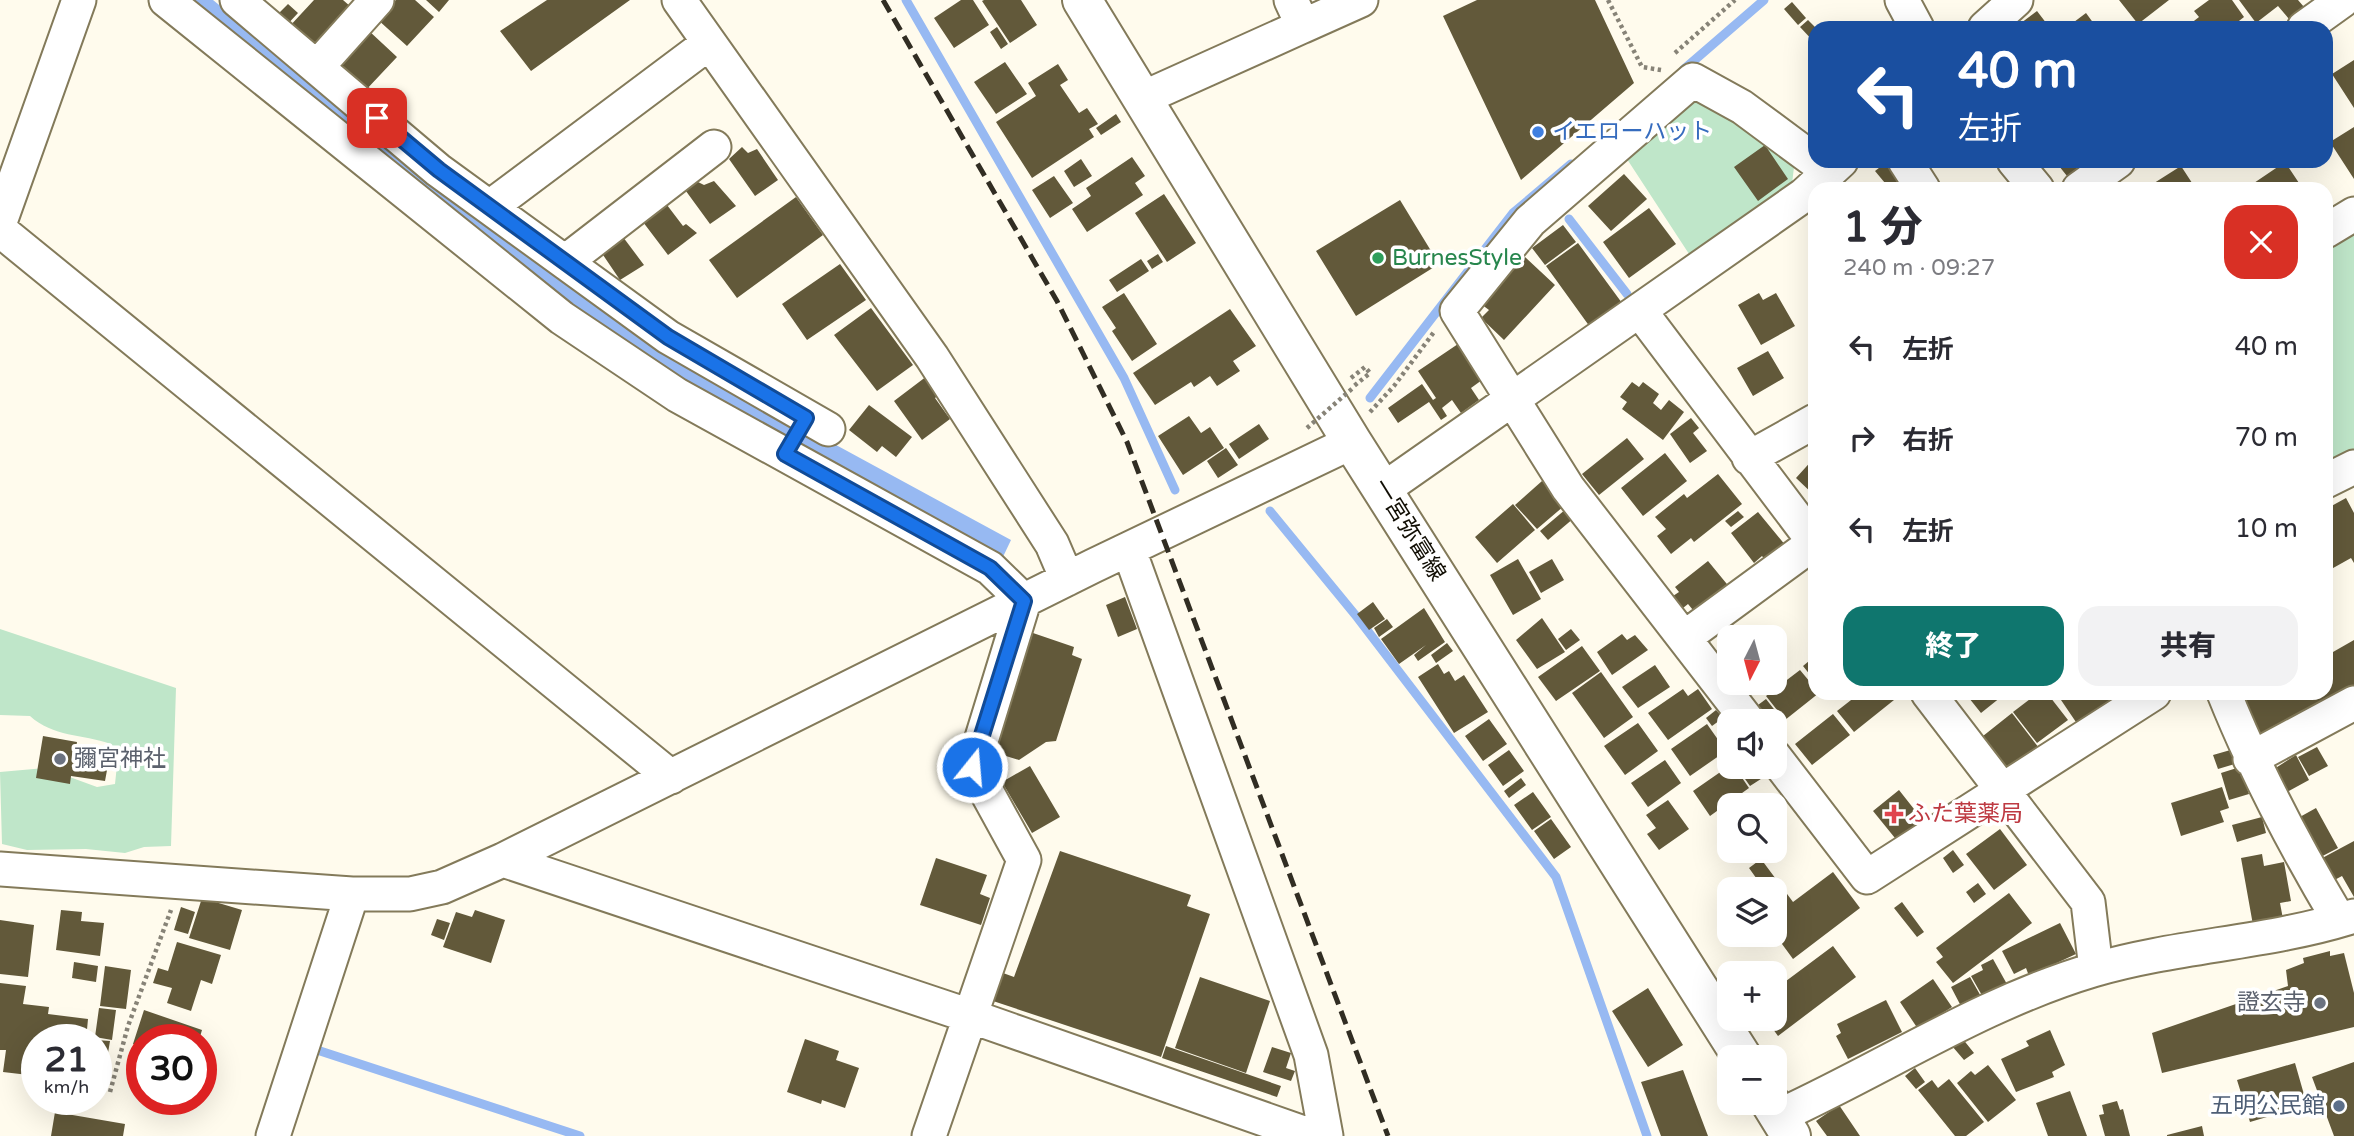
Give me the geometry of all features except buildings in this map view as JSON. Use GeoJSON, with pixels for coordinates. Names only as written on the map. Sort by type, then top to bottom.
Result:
{"type":"FeatureCollection","features":[{"type":"Feature","properties":{"kind":"main road","name":"一宮弥富線"},"geometry":{"type":"LineString","coordinates":[[1082,0],[1358,430],[1384,489],[1734,1045]]}},
{"type":"Feature","properties":{"kind":"street"},"geometry":{"type":"LineString","coordinates":[[0,222],[9,170],[79,0]]}},
{"type":"Feature","properties":{"kind":"street"},"geometry":{"type":"LineString","coordinates":[[166,0],[562,318],[677,395],[802,434]]}},
{"type":"Feature","properties":{"kind":"street"},"geometry":{"type":"LineString","coordinates":[[317,67],[377,0]]}},
{"type":"Feature","properties":{"kind":"street"},"geometry":{"type":"LineString","coordinates":[[679,0],[932,357],[1052,544],[1067,579]]}},
{"type":"Feature","properties":{"kind":"street"},"geometry":{"type":"LineString","coordinates":[[1143,98],[1297,13],[1362,0]]}},
{"type":"Feature","properties":{"kind":"street"},"geometry":{"type":"LineString","coordinates":[[1902,0],[1913,21]]}},
{"type":"Feature","properties":{"kind":"street"},"geometry":{"type":"LineString","coordinates":[[1993,21],[2016,0]]}},
{"type":"Feature","properties":{"kind":"street"},"geometry":{"type":"LineString","coordinates":[[2314,21],[2343,0]]}},
{"type":"Feature","properties":{"kind":"street"},"geometry":{"type":"LineString","coordinates":[[256,6],[317,67],[439,170],[990,568],[1024,601]]}},
{"type":"Feature","properties":{"kind":"street"},"geometry":{"type":"LineString","coordinates":[[490,207],[709,43]]}},
{"type":"Feature","properties":{"kind":"street"},"geometry":{"type":"LineString","coordinates":[[1739,709],[1568,488],[1457,311],[1530,220],[1693,79],[1742,107],[1808,152]]}},
{"type":"Feature","properties":{"kind":"street"},"geometry":{"type":"LineString","coordinates":[[565,261],[714,147]]}},
{"type":"Feature","properties":{"kind":"street"},"geometry":{"type":"LineString","coordinates":[[2020,168],[2031,182]]}},
{"type":"Feature","properties":{"kind":"street"},"geometry":{"type":"LineString","coordinates":[[2090,182],[2108,168]]}},
{"type":"Feature","properties":{"kind":"street"},"geometry":{"type":"LineString","coordinates":[[1384,489],[1804,195],[1808,189]]}},
{"type":"Feature","properties":{"kind":"street"},"geometry":{"type":"LineString","coordinates":[[2333,227],[2354,214]]}},
{"type":"Feature","properties":{"kind":"street"},"geometry":{"type":"LineString","coordinates":[[0,230],[671,776]]}},
{"type":"Feature","properties":{"kind":"street"},"geometry":{"type":"LineString","coordinates":[[1640,311],[1808,533]]}},
{"type":"Feature","properties":{"kind":"street"},"geometry":{"type":"LineString","coordinates":[[1749,458],[1808,425]]}},
{"type":"Feature","properties":{"kind":"street"},"geometry":{"type":"LineString","coordinates":[[0,869],[352,894],[410,894],[442,887],[502,860],[1129,550],[1358,430]]}},
{"type":"Feature","properties":{"kind":"street"},"geometry":{"type":"LineString","coordinates":[[2333,478],[2354,467]]}},
{"type":"Feature","properties":{"kind":"street"},"geometry":{"type":"LineString","coordinates":[[1684,638],[1808,547]]}},
{"type":"Feature","properties":{"kind":"street"},"geometry":{"type":"LineString","coordinates":[[1129,550],[1311,1055],[1326,1136]]}},
{"type":"Feature","properties":{"kind":"street"},"geometry":{"type":"LineString","coordinates":[[929,1136],[1024,860],[972,767],[1024,601]]}},
{"type":"Feature","properties":{"kind":"street"},"geometry":{"type":"LineString","coordinates":[[1933,700],[2088,902],[2096,969]]}},
{"type":"Feature","properties":{"kind":"street"},"geometry":{"type":"LineString","coordinates":[[1787,773],[1867,877],[2143,700]]}},
{"type":"Feature","properties":{"kind":"street"},"geometry":{"type":"LineString","coordinates":[[1780,1118],[2020,994],[2096,969],[2346,918],[2294,843],[2250,759],[2227,700]]}},
{"type":"Feature","properties":{"kind":"street"},"geometry":{"type":"LineString","coordinates":[[2250,759],[2354,703]]}},
{"type":"Feature","properties":{"kind":"street"},"geometry":{"type":"LineString","coordinates":[[502,860],[970,1016],[1311,1136]]}},
{"type":"Feature","properties":{"kind":"street"},"geometry":{"type":"LineString","coordinates":[[273,1136],[352,894]]}},
{"type":"Feature","properties":{"kind":"path"},"geometry":{"type":"LineString","coordinates":[[1608,0],[1642,67],[1658,68],[1662,65]]}},
{"type":"Feature","properties":{"kind":"path"},"geometry":{"type":"LineString","coordinates":[[1673,55],[1735,0]]}},
{"type":"Feature","properties":{"kind":"path"},"geometry":{"type":"LineString","coordinates":[[1358,430],[1446,314],[1457,311]]}},
{"type":"Feature","properties":{"kind":"path"},"geometry":{"type":"LineString","coordinates":[[1307,428],[1370,373],[1365,367],[1344,384]]}},
{"type":"Feature","properties":{"kind":"path"},"geometry":{"type":"LineString","coordinates":[[112,1085],[128,1026],[183,880]]}},
{"type":"Feature","properties":{"kind":"green space"},"geometry":{"type":"Polygon","coordinates":[[[1706,101],[1754,131],[1794,167],[1792,184],[1691,257],[1625,156],[1687,104],[1706,101]]]}},
{"type":"Feature","properties":{"kind":"green space"},"geometry":{"type":"Polygon","coordinates":[[[2354,228],[2354,454],[2333,465],[2333,240],[2354,228]]]}},
{"type":"Feature","properties":{"kind":"green space"},"geometry":{"type":"Polygon","coordinates":[[[0,629],[176,688],[171,846],[144,847],[125,853],[86,849],[27,850],[2,844],[0,772],[45,768],[97,787],[115,784],[117,765],[111,744],[48,728],[30,716],[0,715],[0,629]]]}},
{"type":"Feature","properties":{"kind":"water"},"geometry":{"type":"Polygon","coordinates":[[[182,0],[213,0],[434,180],[696,369],[1011,540],[1001,561],[656,371],[182,0]]]}},
{"type":"Feature","properties":{"kind":"waterway"},"geometry":{"type":"LineString","coordinates":[[906,0],[1124,378],[1175,490]]}},
{"type":"Feature","properties":{"kind":"waterway"},"geometry":{"type":"LineString","coordinates":[[1683,70],[1764,0]]}},
{"type":"Feature","properties":{"kind":"waterway"},"geometry":{"type":"LineString","coordinates":[[1370,398],[1513,213],[1571,164]]}},
{"type":"Feature","properties":{"kind":"waterway"},"geometry":{"type":"LineString","coordinates":[[1569,219],[1627,294]]}},
{"type":"Feature","properties":{"kind":"waterway"},"geometry":{"type":"LineString","coordinates":[[1270,511],[1357,617],[1556,877],[1647,1136]]}},
{"type":"Feature","properties":{"kind":"waterway"},"geometry":{"type":"LineString","coordinates":[[314,1049],[580,1136]]}},
{"type":"Feature","properties":{"kind":"railway"},"geometry":{"type":"LineString","coordinates":[[883,0],[1057,301],[1127,442],[1388,1136]]}},
{"type":"Feature","properties":{"kind":"place","name":"イエローハット"},"geometry":{"type":"Point","coordinates":[1538,132]}},
{"type":"Feature","properties":{"kind":"place","name":"BurnesStyle"},"geometry":{"type":"Point","coordinates":[1378,258]}},
{"type":"Feature","properties":{"kind":"place","name":"彌宮神社"},"geometry":{"type":"Point","coordinates":[60,759]}},
{"type":"Feature","properties":{"kind":"place","name":"ふた葉薬局"},"geometry":{"type":"Point","coordinates":[1894,814]}},
{"type":"Feature","properties":{"kind":"place","name":"證玄寺"},"geometry":{"type":"Point","coordinates":[2320,1003]}},
{"type":"Feature","properties":{"kind":"place","name":"五明公民館"},"geometry":{"type":"Point","coordinates":[2339,1106]}},
{"type":"Feature","properties":{"kind":"route"},"geometry":{"type":"LineString","coordinates":[[377,118],[439,170],[668,337],[806,418],[785,454],[990,568],[1024,601],[972,767]]}}]}
